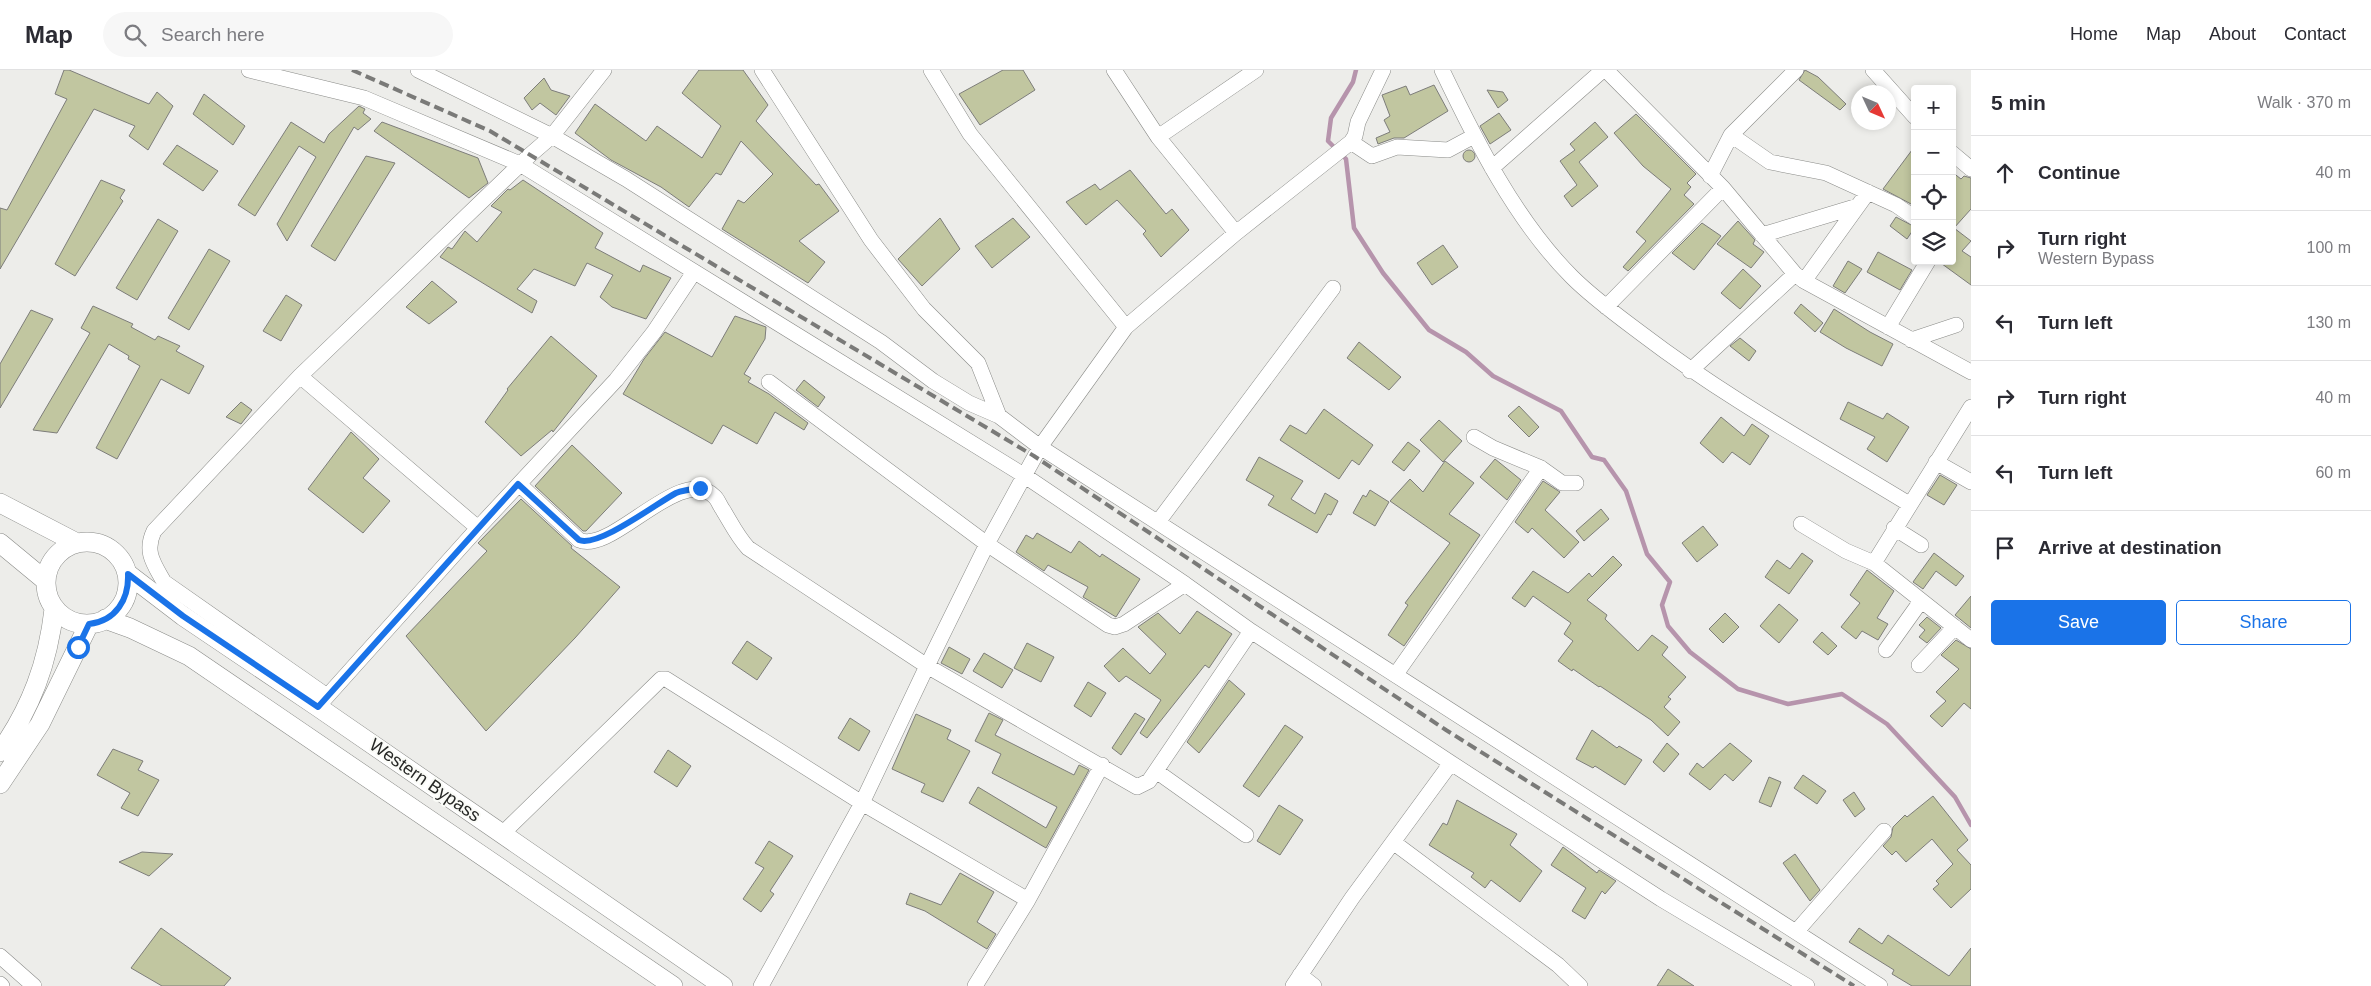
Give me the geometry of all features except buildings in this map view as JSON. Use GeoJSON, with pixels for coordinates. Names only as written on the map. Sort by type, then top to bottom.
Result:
{"type":"FeatureCollection","features":[{"type":"Feature","properties":{"kind":"main road"},"geometry":{"type":"LineString","coordinates":[[0,503],[77,543],[96,544],[108,549],[118,557],[128,574],[126,595],[121,606],[112,616],[97,622],[67,619],[54,609],[48,597],[46,581],[48,570],[62,552],[77,543]]}},
{"type":"Feature","properties":{"kind":"main road"},"geometry":{"type":"LineString","coordinates":[[0,543],[46,581]]}},
{"type":"Feature","properties":{"kind":"main road","name":"Western Bypass"},"geometry":{"type":"LineString","coordinates":[[128,574],[183,616],[323,701],[502,834],[723,986]]}},
{"type":"Feature","properties":{"kind":"main road"},"geometry":{"type":"LineString","coordinates":[[0,752],[33,696],[51,638],[54,609]]}},
{"type":"Feature","properties":{"kind":"main road","name":"Western Bypass"},"geometry":{"type":"LineString","coordinates":[[97,622],[130,628],[189,656],[673,986]]}},
{"type":"Feature","properties":{"kind":"main road"},"geometry":{"type":"LineString","coordinates":[[0,784],[40,724],[97,622]]}},
{"type":"Feature","properties":{"kind":"street"},"geometry":{"type":"LineString","coordinates":[[249,70],[364,98],[520,164],[1025,476],[1251,631],[1451,763],[1660,899],[1807,986]]}},
{"type":"Feature","properties":{"kind":"street"},"geometry":{"type":"LineString","coordinates":[[418,70],[552,136],[626,179],[881,342],[933,381],[969,403],[999,416],[1040,447],[1880,986]]}},
{"type":"Feature","properties":{"kind":"street"},"geometry":{"type":"LineString","coordinates":[[604,70],[552,136],[520,164],[300,376],[154,531],[148,542],[151,558],[164,582],[323,701],[518,484],[616,380],[654,332],[694,272]]}},
{"type":"Feature","properties":{"kind":"street"},"geometry":{"type":"LineString","coordinates":[[762,70],[871,240],[924,309],[978,364],[999,416]]}},
{"type":"Feature","properties":{"kind":"street"},"geometry":{"type":"LineString","coordinates":[[931,70],[956,115],[970,134],[1126,328]]}},
{"type":"Feature","properties":{"kind":"street"},"geometry":{"type":"LineString","coordinates":[[1114,70],[1158,137],[1236,233]]}},
{"type":"Feature","properties":{"kind":"street"},"geometry":{"type":"LineString","coordinates":[[1158,137],[1256,70]]}},
{"type":"Feature","properties":{"kind":"street"},"geometry":{"type":"LineString","coordinates":[[761,986],[862,803],[988,544],[1040,447],[1126,328],[1236,233],[1351,142],[1356,136],[1358,122],[1383,70]]}},
{"type":"Feature","properties":{"kind":"street"},"geometry":{"type":"LineString","coordinates":[[1442,70],[1492,168],[1538,237],[1571,276],[1606,307],[1690,371],[1909,504]]}},
{"type":"Feature","properties":{"kind":"street"},"geometry":{"type":"LineString","coordinates":[[1492,168],[1604,70],[1723,188],[1799,278],[1971,372]]}},
{"type":"Feature","properties":{"kind":"street"},"geometry":{"type":"LineString","coordinates":[[1710,176],[1731,135],[1796,70]]}},
{"type":"Feature","properties":{"kind":"street"},"geometry":{"type":"LineString","coordinates":[[1874,70],[1911,112]]}},
{"type":"Feature","properties":{"kind":"street"},"geometry":{"type":"LineString","coordinates":[[1731,135],[1770,162],[1826,173],[1896,204],[1911,215]]}},
{"type":"Feature","properties":{"kind":"street"},"geometry":{"type":"LineString","coordinates":[[1351,142],[1372,156],[1397,147],[1448,150],[1474,136]]}},
{"type":"Feature","properties":{"kind":"street"},"geometry":{"type":"LineString","coordinates":[[1956,156],[1971,169]]}},
{"type":"Feature","properties":{"kind":"street"},"geometry":{"type":"LineString","coordinates":[[1606,307],[1723,188]]}},
{"type":"Feature","properties":{"kind":"street"},"geometry":{"type":"LineString","coordinates":[[1690,371],[1799,278],[1868,192]]}},
{"type":"Feature","properties":{"kind":"street"},"geometry":{"type":"LineString","coordinates":[[1762,235],[1858,206]]}},
{"type":"Feature","properties":{"kind":"street"},"geometry":{"type":"LineString","coordinates":[[1888,327],[1926,265]]}},
{"type":"Feature","properties":{"kind":"street"},"geometry":{"type":"LineString","coordinates":[[1158,522],[1333,288]]}},
{"type":"Feature","properties":{"kind":"street"},"geometry":{"type":"LineString","coordinates":[[1911,340],[1956,325]]}},
{"type":"Feature","properties":{"kind":"street"},"geometry":{"type":"LineString","coordinates":[[300,376],[478,528]]}},
{"type":"Feature","properties":{"kind":"street"},"geometry":{"type":"LineString","coordinates":[[769,382],[988,544],[1108,625],[1115,627],[1124,624],[1185,584]]}},
{"type":"Feature","properties":{"kind":"street"},"geometry":{"type":"LineString","coordinates":[[1874,563],[1971,407]]}},
{"type":"Feature","properties":{"kind":"street"},"geometry":{"type":"LineString","coordinates":[[1474,437],[1493,448],[1541,468],[1562,483],[1576,483]]}},
{"type":"Feature","properties":{"kind":"street"},"geometry":{"type":"LineString","coordinates":[[1936,462],[1971,482]]}},
{"type":"Feature","properties":{"kind":"street"},"geometry":{"type":"LineString","coordinates":[[1396,674],[1541,468]]}},
{"type":"Feature","properties":{"kind":"street"},"geometry":{"type":"LineString","coordinates":[[518,484],[579,540],[584,542],[601,538],[679,492],[700,488],[715,496],[739,538],[748,548],[927,666],[1137,787],[1149,781],[1251,631]]}},
{"type":"Feature","properties":{"kind":"street"},"geometry":{"type":"LineString","coordinates":[[1801,524],[1846,551],[1874,563],[1971,640]]}},
{"type":"Feature","properties":{"kind":"street"},"geometry":{"type":"LineString","coordinates":[[1894,528],[1921,545]]}},
{"type":"Feature","properties":{"kind":"street"},"geometry":{"type":"LineString","coordinates":[[1886,650],[1921,601]]}},
{"type":"Feature","properties":{"kind":"street"},"geometry":{"type":"LineString","coordinates":[[1919,665],[1955,627]]}},
{"type":"Feature","properties":{"kind":"street"},"geometry":{"type":"LineString","coordinates":[[502,834],[660,679],[666,679],[862,803],[1028,900]]}},
{"type":"Feature","properties":{"kind":"street"},"geometry":{"type":"LineString","coordinates":[[1314,986],[1297,981],[1352,898],[1451,763]]}},
{"type":"Feature","properties":{"kind":"street"},"geometry":{"type":"LineString","coordinates":[[975,986],[1028,900],[1102,766]]}},
{"type":"Feature","properties":{"kind":"street"},"geometry":{"type":"LineString","coordinates":[[1156,771],[1246,835]]}},
{"type":"Feature","properties":{"kind":"street"},"geometry":{"type":"LineString","coordinates":[[1796,932],[1884,831]]}},
{"type":"Feature","properties":{"kind":"street"},"geometry":{"type":"LineString","coordinates":[[1392,842],[1558,965],[1580,986]]}},
{"type":"Feature","properties":{"kind":"street"},"geometry":{"type":"LineString","coordinates":[[0,956],[34,986]]}},
{"type":"Feature","properties":{"kind":"waterway"},"geometry":{"type":"LineString","coordinates":[[1356,70],[1353,82],[1331,118],[1328,141],[1346,159],[1354,228],[1383,273],[1429,330],[1466,352],[1493,376],[1561,411],[1592,457],[1604,460],[1626,491],[1647,554],[1670,582],[1662,605],[1668,626],[1690,652],[1738,689],[1788,704],[1842,694],[1887,724],[1955,797],[1971,825]]}},
{"type":"Feature","properties":{"kind":"railway"},"geometry":{"type":"LineString","coordinates":[[352,70],[490,131],[1034,456],[1446,730],[1854,986]]}},
{"type":"Feature","properties":{"kind":"route"},"geometry":{"type":"LineString","coordinates":[[78,647],[89,624],[95,624],[112,616],[121,606],[126,595],[128,574],[209,635],[318,707],[518,484],[579,540],[584,542],[601,538],[679,492],[700,488]]}}]}
